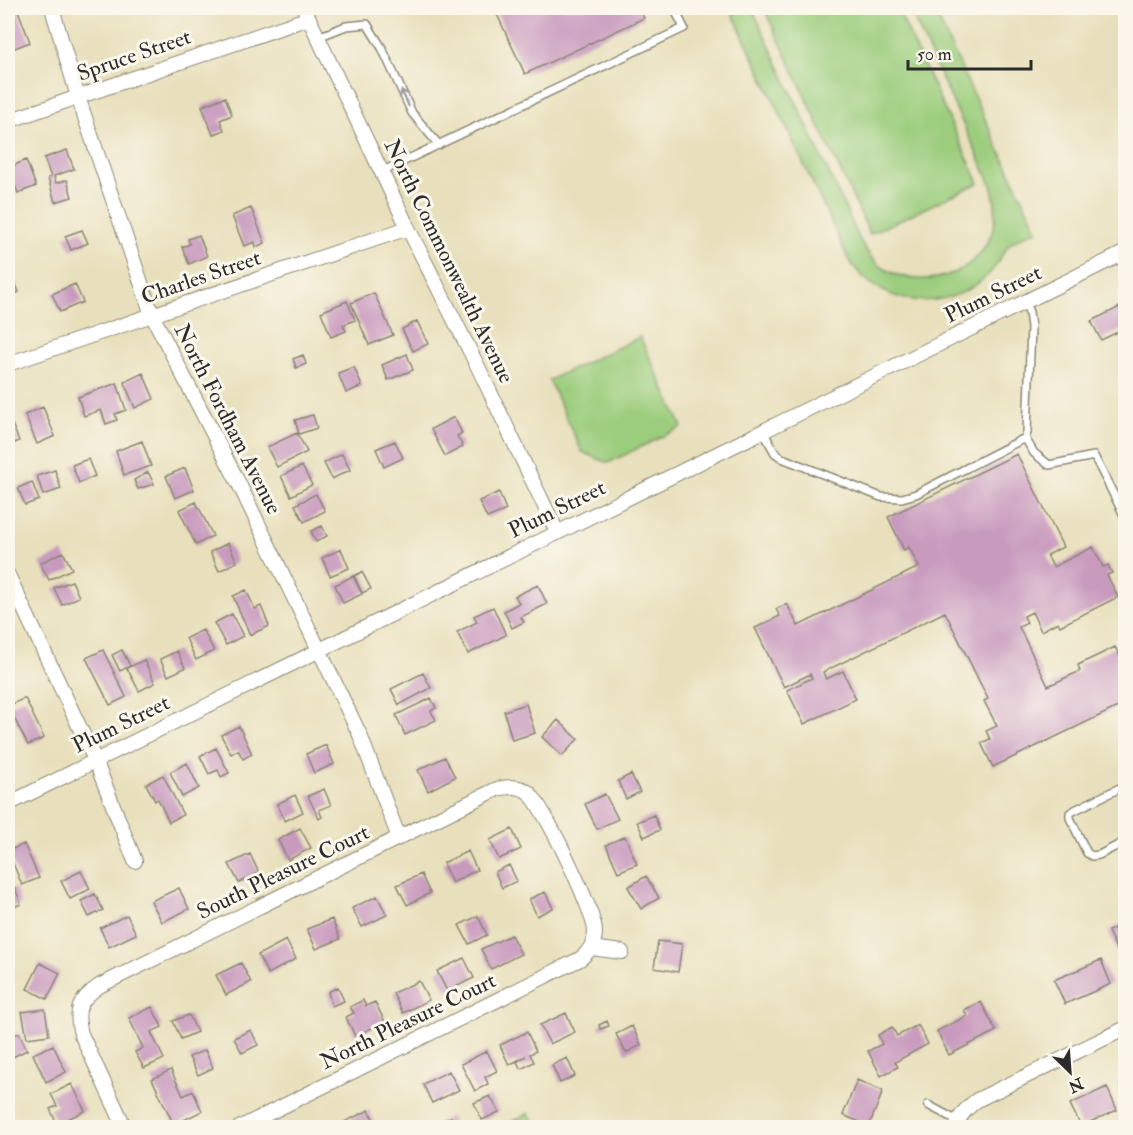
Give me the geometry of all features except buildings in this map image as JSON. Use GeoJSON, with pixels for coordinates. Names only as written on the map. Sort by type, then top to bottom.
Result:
{"type":"FeatureCollection","features":[{"type":"Feature","properties":{"kind":"street","name":"North Fordham Avenue"},"geometry":{"type":"LineString","coordinates":[[52,8],[78,97],[152,315],[240,486],[360,735],[399,838]]}},
{"type":"Feature","properties":{"kind":"street","name":"Spruce Street"},"geometry":{"type":"LineString","coordinates":[[8,121],[306,13]]}},
{"type":"Feature","properties":{"kind":"street","name":"North Commonwealth Avenue"},"geometry":{"type":"LineString","coordinates":[[306,13],[557,532]]}},
{"type":"Feature","properties":{"kind":"street","name":"Charles Street"},"geometry":{"type":"LineString","coordinates":[[8,364],[408,228]]}},
{"type":"Feature","properties":{"kind":"street","name":"Plum Street"},"geometry":{"type":"LineString","coordinates":[[8,804],[1125,252]]}},
{"type":"Feature","properties":{"kind":"street"},"geometry":{"type":"LineString","coordinates":[[8,575],[95,760],[135,861]]}},
{"type":"Feature","properties":{"kind":"street","name":"South Pleasure Court"},"geometry":{"type":"LineString","coordinates":[[125,1128],[81,1035],[77,1020],[79,1007],[87,995],[99,986],[497,789],[506,787],[522,789],[536,801],[590,910],[595,934],[591,948]]}},
{"type":"Feature","properties":{"kind":"street"},"geometry":{"type":"LineString","coordinates":[[591,948],[622,952]]}},
{"type":"Feature","properties":{"kind":"street","name":"North Pleasure Court"},"geometry":{"type":"LineString","coordinates":[[239,1128],[580,959],[591,948]]}},
{"type":"Feature","properties":{"kind":"street"},"geometry":{"type":"LineString","coordinates":[[957,1124],[966,1108],[977,1100],[1125,1028]]}},
{"type":"Feature","properties":{"kind":"lane"},"geometry":{"type":"LineString","coordinates":[[381,172],[684,28],[674,8]]}},
{"type":"Feature","properties":{"kind":"lane"},"geometry":{"type":"LineString","coordinates":[[318,37],[346,26],[368,24],[382,48],[412,113],[439,145]]}},
{"type":"Feature","properties":{"kind":"lane"},"geometry":{"type":"LineString","coordinates":[[763,431],[775,453],[782,458],[881,497],[902,498],[916,494],[1025,438],[1031,327],[1025,302]]}},
{"type":"Feature","properties":{"kind":"lane"},"geometry":{"type":"LineString","coordinates":[[1025,438],[1035,453],[1049,465],[1094,456],[1125,519]]}},
{"type":"Feature","properties":{"kind":"lane"},"geometry":{"type":"LineString","coordinates":[[1125,796],[1123,786],[1070,813],[1070,818],[1087,853],[1092,856],[1099,855],[1125,841]]}},
{"type":"Feature","properties":{"kind":"lane"},"geometry":{"type":"LineString","coordinates":[[928,1105],[957,1124]]}},
{"type":"Feature","properties":{"kind":"green space"},"geometry":{"type":"Polygon","coordinates":[[[730,8],[752,8],[861,242],[881,267],[901,276],[918,279],[951,274],[966,266],[978,255],[988,242],[995,220],[994,194],[991,184],[909,8],[933,8],[1037,230],[1012,243],[988,275],[974,286],[958,294],[925,301],[892,295],[877,287],[862,276],[848,258],[730,8]]]}},
{"type":"Feature","properties":{"kind":"green space"},"geometry":{"type":"Polygon","coordinates":[[[764,8],[897,8],[979,183],[870,234],[764,8]]]}},
{"type":"Feature","properties":{"kind":"green space"},"geometry":{"type":"Polygon","coordinates":[[[640,337],[682,427],[608,463],[582,452],[549,380],[640,337]]]}},
{"type":"Feature","properties":{"kind":"green space"},"geometry":{"type":"Polygon","coordinates":[[[529,1113],[537,1127],[501,1127],[529,1113]]]}}]}
